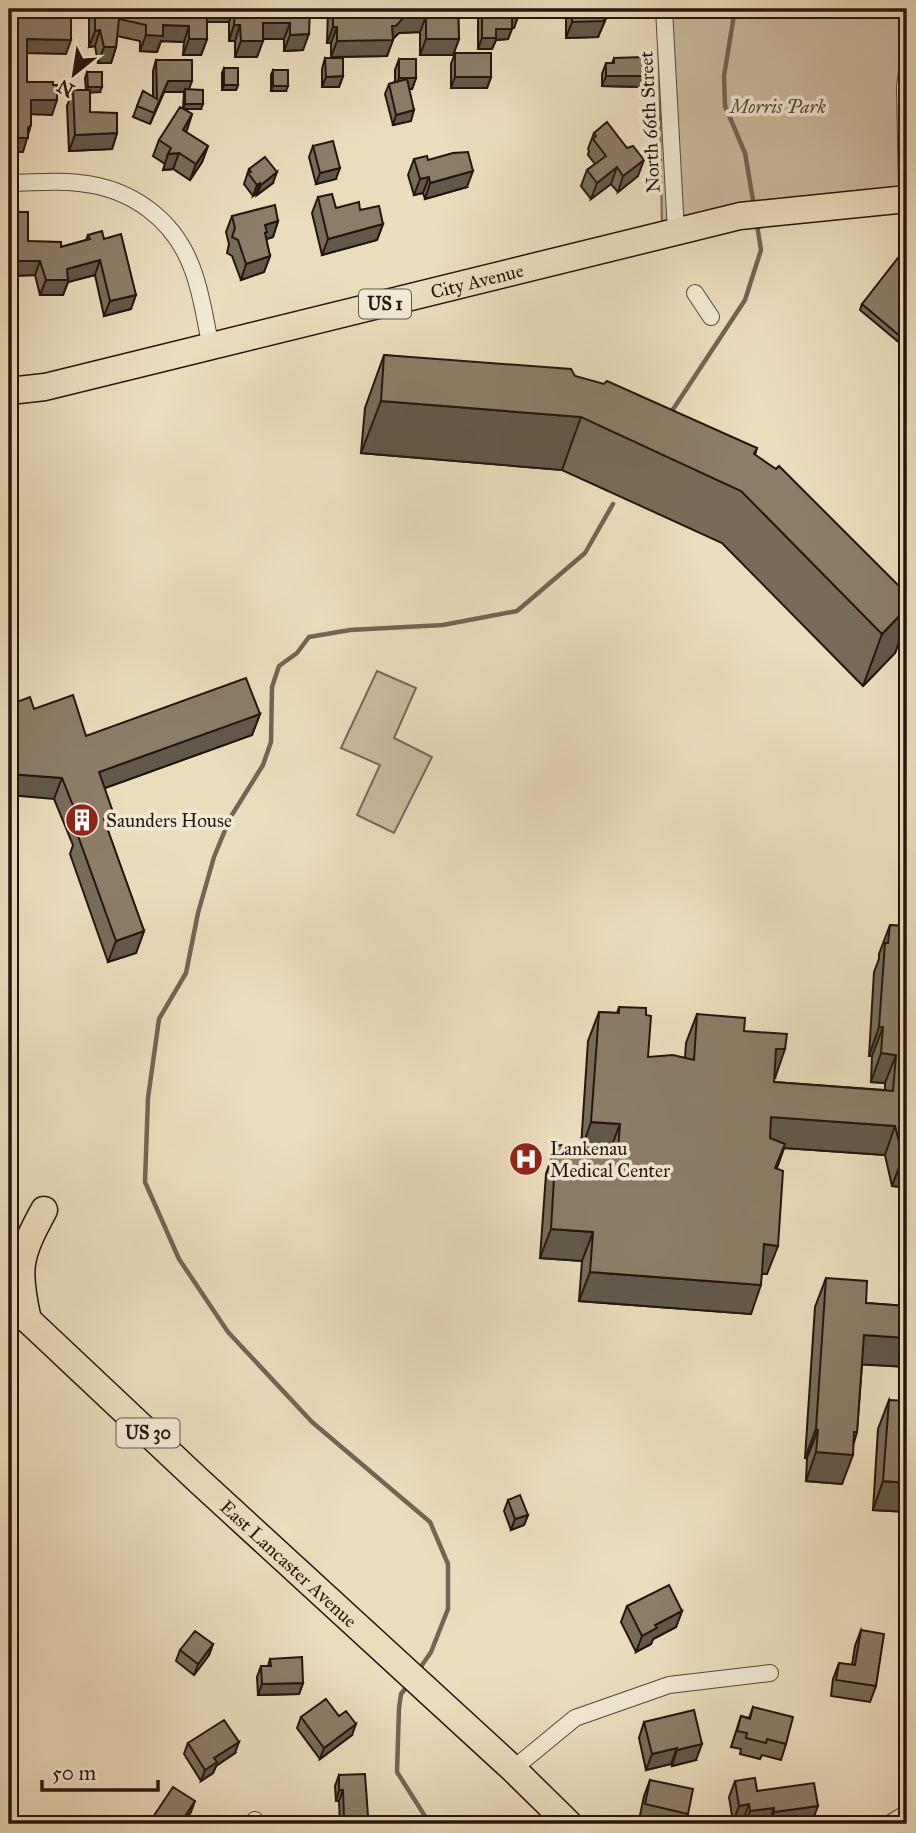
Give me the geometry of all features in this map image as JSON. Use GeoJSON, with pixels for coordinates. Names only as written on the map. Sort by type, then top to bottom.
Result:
{"type":"FeatureCollection","features":[{"type":"Feature","properties":{"kind":"highway","name":"City Avenue"},"geometry":{"type":"LineString","coordinates":[[9,391],[46,387],[740,216],[907,199]]}},
{"type":"Feature","properties":{"kind":"highway"},"geometry":{"type":"LineString","coordinates":[[28,1320],[22,1295],[22,1253],[44,1210]]}},
{"type":"Feature","properties":{"kind":"highway","name":"East Lancaster Avenue"},"geometry":{"type":"LineString","coordinates":[[9,1302],[198,1480],[513,1769],[560,1818]]}},
{"type":"Feature","properties":{"kind":"street","name":"North 66th Street"},"geometry":{"type":"LineString","coordinates":[[664,9],[676,232]]}},
{"type":"Feature","properties":{"kind":"street"},"geometry":{"type":"LineString","coordinates":[[907,71],[907,189]]}},
{"type":"Feature","properties":{"kind":"street"},"geometry":{"type":"LineString","coordinates":[[9,183],[78,183],[106,188],[135,199],[162,219],[183,247],[194,271],[211,347]]}},
{"type":"Feature","properties":{"kind":"street"},"geometry":{"type":"LineString","coordinates":[[695,293],[711,317]]}},
{"type":"Feature","properties":{"kind":"street"},"geometry":{"type":"LineString","coordinates":[[513,1769],[575,1718],[669,1685],[770,1673]]}},
{"type":"Feature","properties":{"kind":"street"},"geometry":{"type":"LineString","coordinates":[[889,1824],[907,1813]]}},
{"type":"Feature","properties":{"kind":"green space","name":"Morris Park"},"geometry":{"type":"Polygon","coordinates":[[[658,9],[907,9],[899,73],[900,190],[662,229],[658,9]]]}},
{"type":"Feature","properties":{"kind":"green space"},"geometry":{"type":"Polygon","coordinates":[[[377,671],[416,688],[394,738],[432,757],[394,833],[357,815],[380,765],[341,748],[377,671]]]}},
{"type":"Feature","properties":{"kind":"building"},"geometry":{"type":"Polygon","coordinates":[[[9,9],[71,9],[71,40],[27,39],[27,82],[53,82],[53,85],[57,85],[57,100],[31,100],[28,138],[9,138],[9,9]]]}},
{"type":"Feature","properties":{"kind":"building"},"geometry":{"type":"Polygon","coordinates":[[[95,9],[207,9],[207,39],[189,39],[189,26],[163,25],[163,36],[146,35],[146,25],[119,19],[116,47],[104,47],[100,30],[95,31],[95,9]]]}},
{"type":"Feature","properties":{"kind":"building"},"geometry":{"type":"Polygon","coordinates":[[[235,9],[310,9],[309,34],[290,35],[290,23],[263,23],[263,41],[241,41],[240,25],[234,25],[235,9]]]}},
{"type":"Feature","properties":{"kind":"building"},"geometry":{"type":"Polygon","coordinates":[[[333,9],[458,9],[459,39],[426,39],[426,16],[404,17],[396,26],[392,26],[393,40],[337,41],[337,27],[333,27],[333,9]]]}},
{"type":"Feature","properties":{"kind":"building"},"geometry":{"type":"Polygon","coordinates":[[[482,9],[518,9],[518,17],[512,17],[512,29],[496,29],[496,38],[482,38],[482,9]]]}},
{"type":"Feature","properties":{"kind":"building"},"geometry":{"type":"Polygon","coordinates":[[[572,9],[604,9],[604,21],[572,22],[572,9]]]}},
{"type":"Feature","properties":{"kind":"building"},"geometry":{"type":"Polygon","coordinates":[[[455,53],[491,53],[491,77],[455,77],[455,53]]]}},
{"type":"Feature","properties":{"kind":"building"},"geometry":{"type":"Polygon","coordinates":[[[643,57],[644,76],[606,76],[606,63],[614,63],[614,58],[643,57]]]}},
{"type":"Feature","properties":{"kind":"building"},"geometry":{"type":"Polygon","coordinates":[[[325,58],[343,58],[343,76],[326,77],[325,58]]]}},
{"type":"Feature","properties":{"kind":"building"},"geometry":{"type":"Polygon","coordinates":[[[399,59],[416,59],[416,78],[399,78],[399,59]]]}},
{"type":"Feature","properties":{"kind":"building"},"geometry":{"type":"Polygon","coordinates":[[[156,60],[192,60],[192,81],[168,81],[154,113],[137,106],[143,91],[157,99],[156,60]]]}},
{"type":"Feature","properties":{"kind":"building"},"geometry":{"type":"Polygon","coordinates":[[[224,68],[238,68],[238,85],[224,85],[224,68]]]}},
{"type":"Feature","properties":{"kind":"building"},"geometry":{"type":"Polygon","coordinates":[[[273,70],[288,70],[288,86],[273,86],[273,70]]]}},
{"type":"Feature","properties":{"kind":"building"},"geometry":{"type":"Polygon","coordinates":[[[87,72],[102,72],[102,87],[88,87],[87,72]]]}},
{"type":"Feature","properties":{"kind":"building"},"geometry":{"type":"Polygon","coordinates":[[[407,79],[414,110],[396,115],[389,84],[407,79]]]}},
{"type":"Feature","properties":{"kind":"building"},"geometry":{"type":"Polygon","coordinates":[[[185,89],[203,90],[203,104],[185,104],[185,89]]]}},
{"type":"Feature","properties":{"kind":"building"},"geometry":{"type":"Polygon","coordinates":[[[73,90],[90,90],[90,112],[117,113],[117,133],[75,135],[73,90]]]}},
{"type":"Feature","properties":{"kind":"building"},"geometry":{"type":"Polygon","coordinates":[[[180,107],[192,114],[183,130],[208,146],[196,164],[179,153],[168,154],[171,148],[159,140],[180,107]]]}},
{"type":"Feature","properties":{"kind":"building"},"geometry":{"type":"Polygon","coordinates":[[[607,122],[627,148],[633,146],[644,160],[623,176],[617,167],[597,183],[587,170],[606,156],[593,139],[596,136],[594,133],[607,122]]]}},
{"type":"Feature","properties":{"kind":"building"},"geometry":{"type":"Polygon","coordinates":[[[333,141],[340,168],[320,173],[313,146],[333,141]]]}},
{"type":"Feature","properties":{"kind":"building"},"geometry":{"type":"Polygon","coordinates":[[[468,152],[473,171],[430,183],[429,177],[420,179],[414,159],[427,156],[428,160],[468,152]]]}},
{"type":"Feature","properties":{"kind":"building"},"geometry":{"type":"Polygon","coordinates":[[[265,157],[277,172],[261,185],[257,185],[248,173],[251,172],[249,169],[265,157]]]}},
{"type":"Feature","properties":{"kind":"building"},"geometry":{"type":"Polygon","coordinates":[[[332,194],[336,208],[359,202],[360,210],[379,206],[383,224],[328,239],[318,197],[332,194]]]}},
{"type":"Feature","properties":{"kind":"building"},"geometry":{"type":"Polygon","coordinates":[[[275,205],[278,221],[265,225],[270,256],[246,264],[238,240],[232,237],[235,228],[232,216],[275,205]]]}},
{"type":"Feature","properties":{"kind":"building"},"geometry":{"type":"Polygon","coordinates":[[[9,212],[28,212],[28,241],[61,242],[61,247],[90,239],[88,235],[102,231],[104,239],[121,234],[136,295],[110,301],[100,260],[67,269],[68,280],[46,280],[40,261],[12,261],[9,212]]]}},
{"type":"Feature","properties":{"kind":"building"},"geometry":{"type":"Polygon","coordinates":[[[901,254],[907,259],[907,342],[862,304],[901,254]]]}},
{"type":"Feature","properties":{"kind":"building"},"geometry":{"type":"Polygon","coordinates":[[[384,355],[571,369],[575,376],[604,384],[607,381],[757,448],[754,454],[776,469],[779,466],[907,594],[907,608],[882,634],[741,491],[581,417],[381,401],[384,355]]]}},
{"type":"Feature","properties":{"kind":"building"},"geometry":{"type":"Polygon","coordinates":[[[246,678],[260,714],[99,772],[114,815],[104,819],[144,931],[116,941],[77,833],[83,831],[62,778],[9,774],[9,705],[30,697],[34,709],[73,695],[86,736],[246,678]]]}},
{"type":"Feature","properties":{"kind":"building"},"geometry":{"type":"Polygon","coordinates":[[[904,917],[907,917],[907,1158],[903,1157],[895,1126],[771,1117],[770,1138],[785,1144],[775,1168],[783,1171],[778,1246],[764,1244],[761,1285],[590,1272],[593,1232],[551,1229],[556,1145],[618,1150],[620,1124],[591,1122],[599,1012],[619,1013],[619,1007],[646,1008],[646,1015],[651,1016],[648,1057],[673,1055],[694,1060],[697,1014],[745,1018],[744,1031],[787,1034],[785,1049],[776,1049],[774,1082],[893,1091],[896,1055],[881,1053],[883,1027],[879,1027],[885,943],[888,943],[890,925],[903,926],[904,917]]]}},
{"type":"Feature","properties":{"kind":"building"},"geometry":{"type":"Polygon","coordinates":[[[826,1278],[867,1281],[866,1303],[907,1306],[907,1338],[864,1335],[853,1455],[816,1452],[826,1278]]]}},
{"type":"Feature","properties":{"kind":"building"},"geometry":{"type":"Polygon","coordinates":[[[889,1400],[907,1401],[907,1483],[883,1481],[889,1400]]]}},
{"type":"Feature","properties":{"kind":"building"},"geometry":{"type":"Polygon","coordinates":[[[520,1495],[528,1515],[515,1519],[508,1500],[520,1495]]]}},
{"type":"Feature","properties":{"kind":"building"},"geometry":{"type":"Polygon","coordinates":[[[669,1585],[682,1611],[655,1625],[657,1628],[642,1636],[627,1606],[669,1585]]]}},
{"type":"Feature","properties":{"kind":"building"},"geometry":{"type":"Polygon","coordinates":[[[861,1630],[884,1634],[876,1686],[836,1680],[839,1663],[855,1665],[861,1630]]]}},
{"type":"Feature","properties":{"kind":"building"},"geometry":{"type":"Polygon","coordinates":[[[195,1631],[213,1644],[198,1664],[180,1650],[195,1631]]]}},
{"type":"Feature","properties":{"kind":"building"},"geometry":{"type":"Polygon","coordinates":[[[302,1657],[303,1683],[262,1684],[261,1666],[271,1666],[270,1659],[302,1657]]]}},
{"type":"Feature","properties":{"kind":"building"},"geometry":{"type":"Polygon","coordinates":[[[326,1699],[339,1716],[346,1711],[356,1724],[324,1748],[301,1717],[326,1699]]]}},
{"type":"Feature","properties":{"kind":"building"},"geometry":{"type":"Polygon","coordinates":[[[753,1707],[793,1717],[786,1744],[767,1739],[766,1743],[746,1738],[747,1733],[737,1731],[741,1716],[750,1719],[753,1707]]]}},
{"type":"Feature","properties":{"kind":"building"},"geometry":{"type":"Polygon","coordinates":[[[694,1710],[702,1744],[652,1754],[644,1722],[694,1710]]]}},
{"type":"Feature","properties":{"kind":"building"},"geometry":{"type":"Polygon","coordinates":[[[224,1720],[239,1742],[214,1758],[217,1762],[205,1770],[188,1743],[224,1720]]]}},
{"type":"Feature","properties":{"kind":"building"},"geometry":{"type":"Polygon","coordinates":[[[365,1774],[368,1816],[344,1817],[343,1790],[339,1790],[339,1775],[365,1774]]]}},
{"type":"Feature","properties":{"kind":"building"},"geometry":{"type":"Polygon","coordinates":[[[755,1778],[757,1791],[814,1783],[818,1806],[774,1812],[774,1808],[750,1811],[749,1804],[739,1806],[735,1781],[755,1778]]]}},
{"type":"Feature","properties":{"kind":"building"},"geometry":{"type":"Polygon","coordinates":[[[650,1780],[693,1789],[688,1814],[645,1804],[650,1780]]]}},
{"type":"Feature","properties":{"kind":"building"},"geometry":{"type":"Polygon","coordinates":[[[173,1787],[195,1801],[180,1824],[157,1824],[151,1820],[173,1787]]]}},
{"type":"Feature","properties":{"kind":"waterway"},"geometry":{"type":"LineString","coordinates":[[735,9],[724,76],[725,106],[745,153],[754,206]]}},
{"type":"Feature","properties":{"kind":"waterway"},"geometry":{"type":"LineString","coordinates":[[670,414],[745,300],[761,250],[757,225]]}},
{"type":"Feature","properties":{"kind":"waterway"},"geometry":{"type":"LineString","coordinates":[[418,1671],[431,1652],[448,1609],[448,1564],[430,1522],[312,1422],[228,1332],[179,1259],[145,1182],[148,1098],[159,1019],[186,973],[198,913],[214,857],[230,818],[263,765],[271,742],[272,687],[279,666],[297,653],[309,637],[350,630],[443,625],[517,611],[585,553],[613,504]]}},
{"type":"Feature","properties":{"kind":"waterway"},"geometry":{"type":"LineString","coordinates":[[409,1684],[401,1694],[399,1708],[397,1772],[430,1824]]}},
{"type":"Feature","properties":{"kind":"place","name":"Saunders House"},"geometry":{"type":"Point","coordinates":[82,820]}},
{"type":"Feature","properties":{"kind":"place","name":"Lankenau Medical Center"},"geometry":{"type":"Point","coordinates":[526,1159]}}]}
